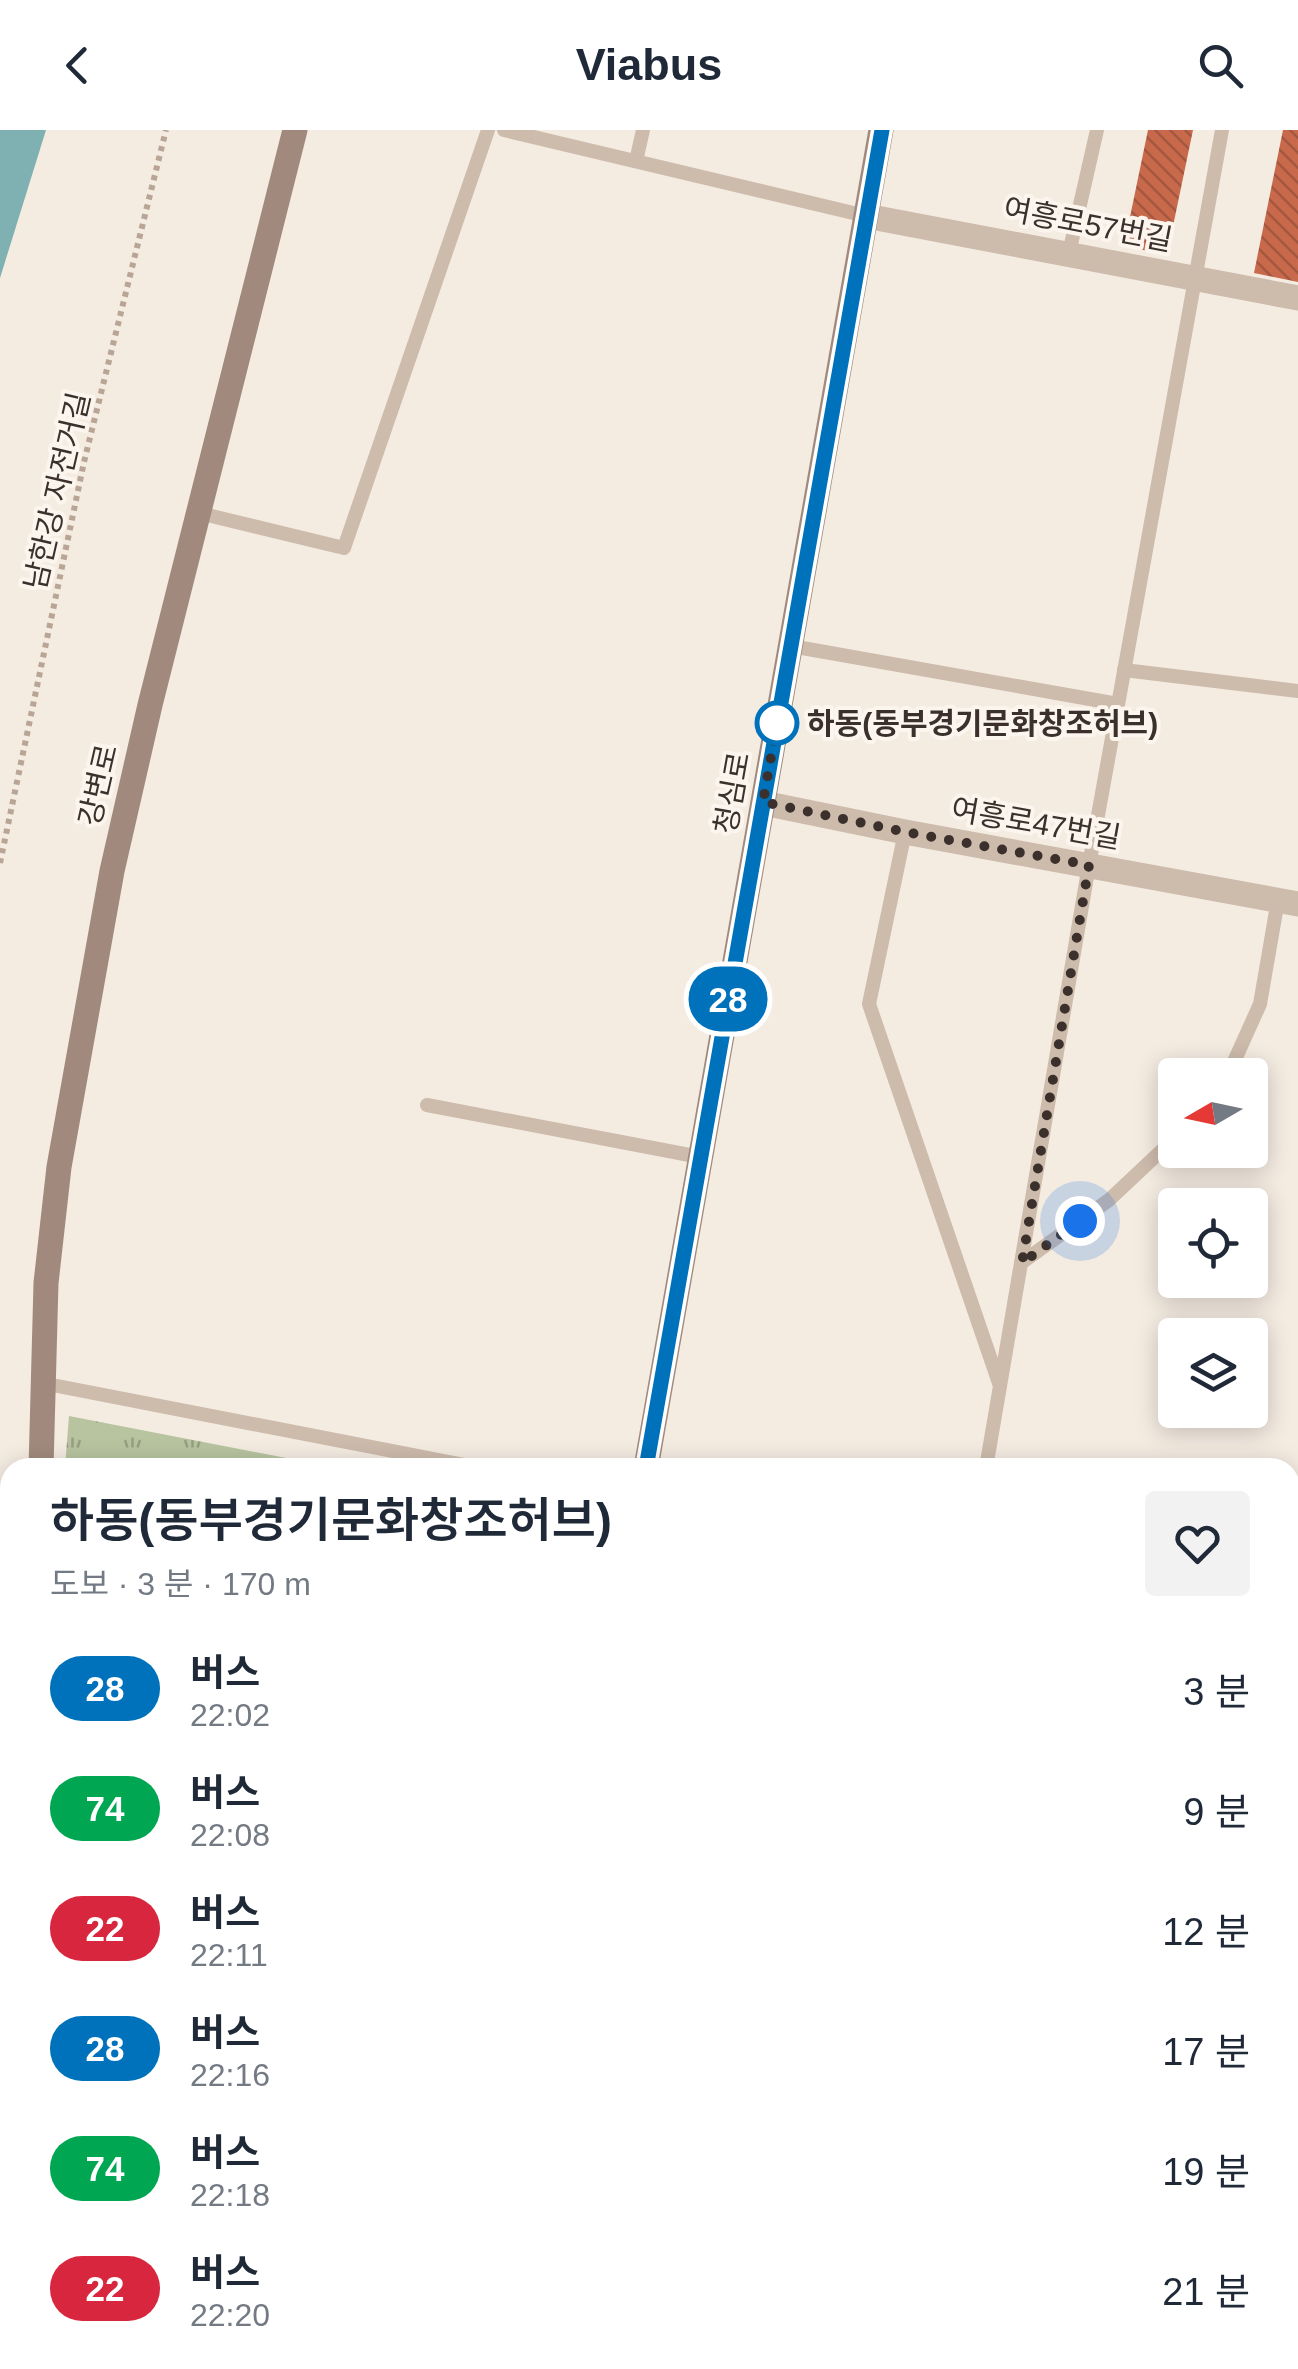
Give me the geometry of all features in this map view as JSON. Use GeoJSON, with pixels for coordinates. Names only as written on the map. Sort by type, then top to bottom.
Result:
{"type":"FeatureCollection","features":[{"type":"Feature","properties":{"kind":"street","name":"강변로"},"geometry":{"type":"LineString","coordinates":[[41,1458],[46,1283],[60,1167],[112,871],[295,130]]}},
{"type":"Feature","properties":{"kind":"street","name":"청심로"},"geometry":{"type":"LineString","coordinates":[[648,1458],[882,130]]}},
{"type":"Feature","properties":{"kind":"street","name":"여흥로57번길"},"geometry":{"type":"LineString","coordinates":[[866,216],[1298,298]]}},
{"type":"Feature","properties":{"kind":"street","name":"여흥로47번길"},"geometry":{"type":"LineString","coordinates":[[763,802],[1288,902]]}},
{"type":"Feature","properties":{"kind":"lane"},"geometry":{"type":"LineString","coordinates":[[199,513],[344,548],[488,130]]}},
{"type":"Feature","properties":{"kind":"lane"},"geometry":{"type":"LineString","coordinates":[[504,130],[866,216]]}},
{"type":"Feature","properties":{"kind":"lane"},"geometry":{"type":"LineString","coordinates":[[636,161],[644,130]]}},
{"type":"Feature","properties":{"kind":"lane"},"geometry":{"type":"LineString","coordinates":[[1069,252],[1097,130]]}},
{"type":"Feature","properties":{"kind":"lane"},"geometry":{"type":"LineString","coordinates":[[988,1458],[1089,865],[1222,130]]}},
{"type":"Feature","properties":{"kind":"lane"},"geometry":{"type":"LineString","coordinates":[[791,646],[1118,704]]}},
{"type":"Feature","properties":{"kind":"lane"},"geometry":{"type":"LineString","coordinates":[[1124,670],[1298,692]]}},
{"type":"Feature","properties":{"kind":"lane"},"geometry":{"type":"LineString","coordinates":[[905,832],[869,1004],[1000,1388]]}},
{"type":"Feature","properties":{"kind":"lane"},"geometry":{"type":"LineString","coordinates":[[1236,1058],[1260,1004],[1288,902]]}},
{"type":"Feature","properties":{"kind":"lane"},"geometry":{"type":"LineString","coordinates":[[426,1105],[700,1157]]}},
{"type":"Feature","properties":{"kind":"lane"},"geometry":{"type":"LineString","coordinates":[[1022,1263],[1109,1200],[1158,1154]]}},
{"type":"Feature","properties":{"kind":"lane"},"geometry":{"type":"LineString","coordinates":[[41,1382],[426,1458]]}},
{"type":"Feature","properties":{"kind":"lane"},"geometry":{"type":"LineString","coordinates":[[381,1458],[382,1450]]}},
{"type":"Feature","properties":{"kind":"path","name":"남한강 자전거길"},"geometry":{"type":"LineString","coordinates":[[0,864],[84,462],[166,130]]}},
{"type":"Feature","properties":{"kind":"green space"},"geometry":{"type":"Polygon","coordinates":[[[69,1416],[286,1458],[66,1458],[69,1416]]]}},
{"type":"Feature","properties":{"kind":"water"},"geometry":{"type":"Polygon","coordinates":[[[0,130],[46,130],[0,278],[0,130]]]}},
{"type":"Feature","properties":{"kind":"building"},"geometry":{"type":"Polygon","coordinates":[[[1148,130],[1193,130],[1167,255],[1124,246],[1148,130]]]}},
{"type":"Feature","properties":{"kind":"building"},"geometry":{"type":"Polygon","coordinates":[[[1283,130],[1298,130],[1298,282],[1254,273],[1283,130]]]}},
{"type":"Feature","properties":{"kind":"bus line","name":"28"},"geometry":{"type":"LineString","coordinates":[[648,1458],[882,130]]}},
{"type":"Feature","properties":{"kind":"place","name":"하동(동부경기문화창조허브)"},"geometry":{"type":"Point","coordinates":[777,723]}},
{"type":"Feature","properties":{"kind":"route"},"geometry":{"type":"LineString","coordinates":[[777,723],[763,802],[1089,865],[1022,1263],[1080,1221]]}}]}
